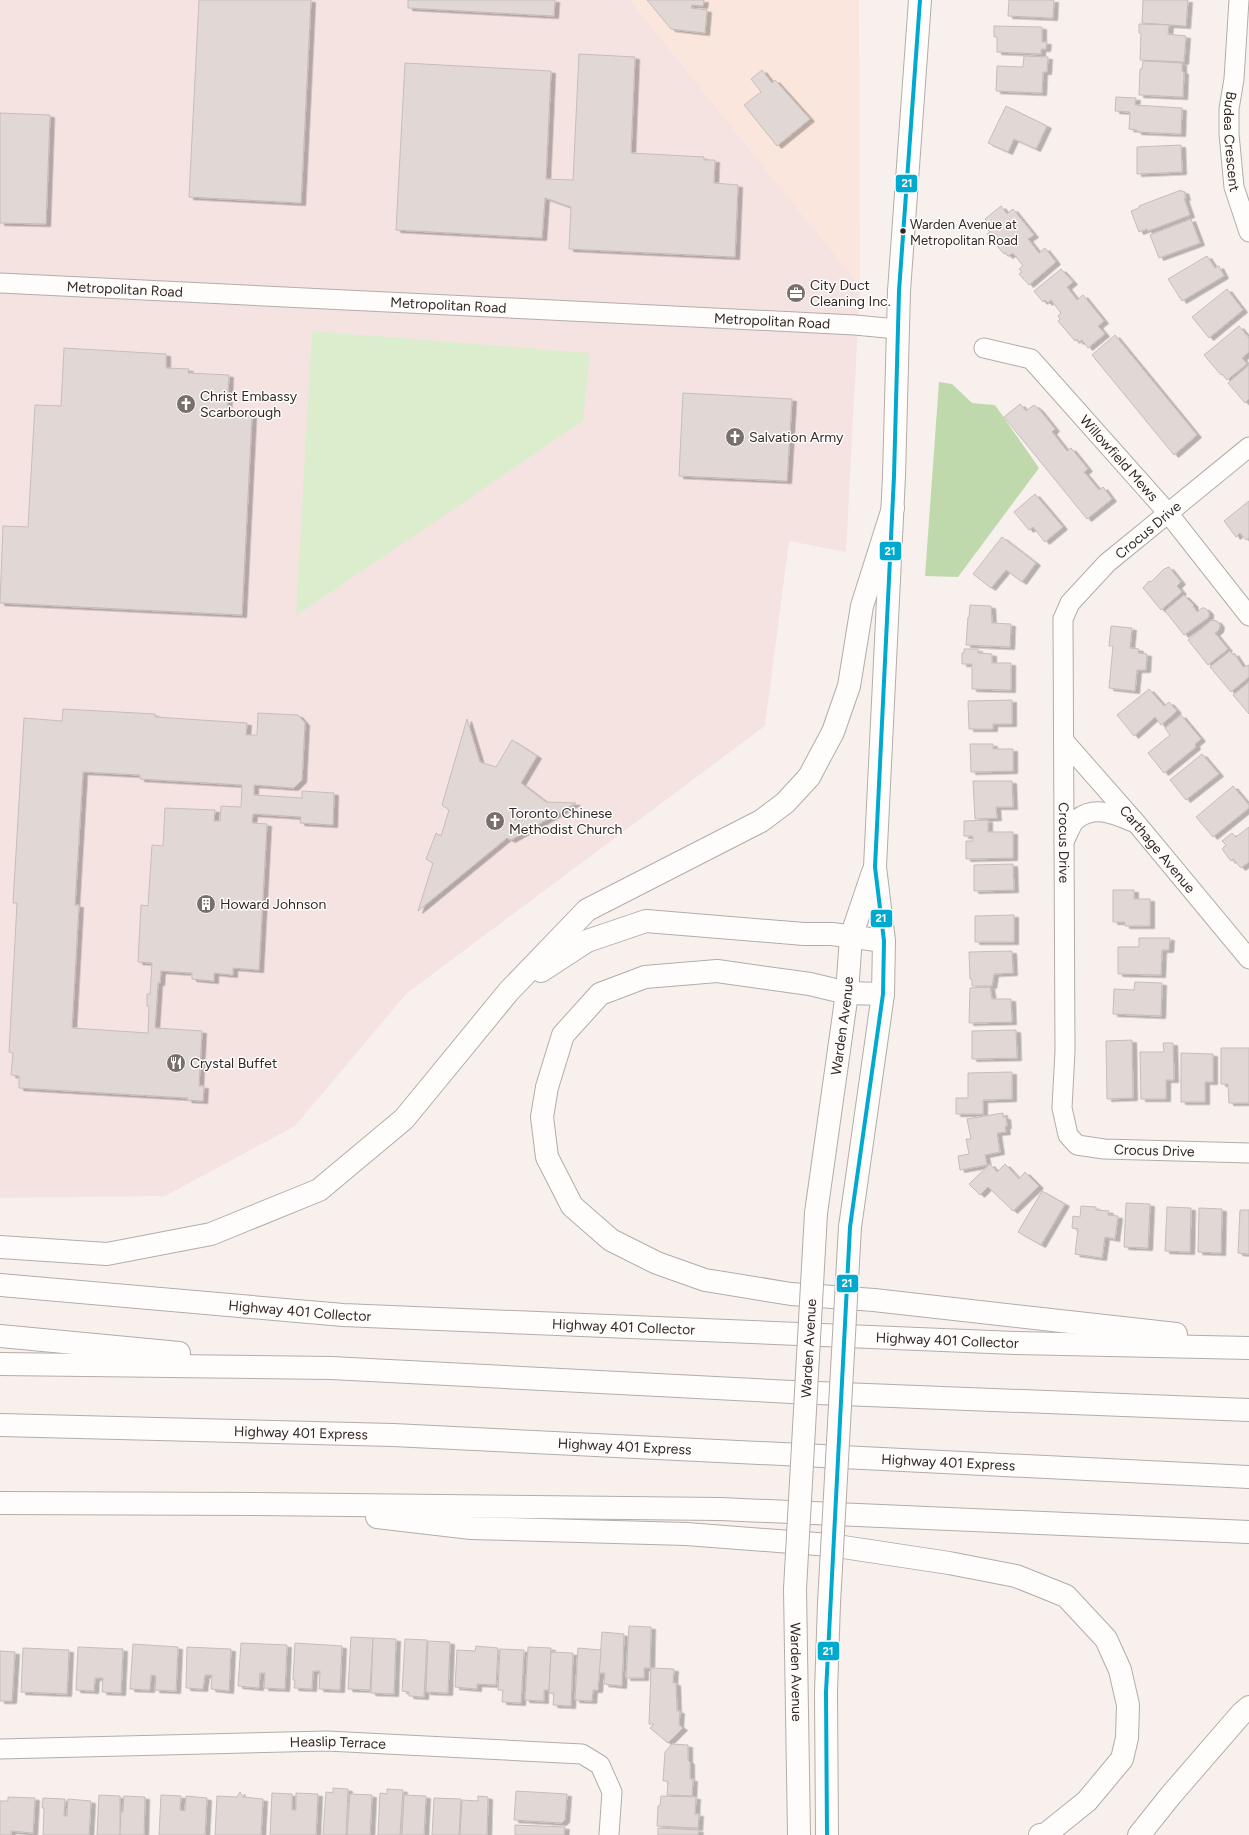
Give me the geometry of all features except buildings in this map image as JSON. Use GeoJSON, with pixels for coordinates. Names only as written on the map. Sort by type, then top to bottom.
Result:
{"type":"FeatureCollection","features":[{"type":"Feature","properties":{"kind":"main road","name":"Warden Avenue"},"geometry":{"type":"LineString","coordinates":[[827,1835],[826,1692],[829,1604],[850,1227],[883,994],[884,941],[875,867],[893,508],[897,329],[920,0]]}},
{"type":"Feature","properties":{"kind":"main road"},"geometry":{"type":"LineString","coordinates":[[0,1247],[107,1254],[211,1234],[319,1190],[404,1119],[509,991],[587,910],[761,821],[785,803],[809,777],[833,732],[850,686],[862,606],[893,508]]}},
{"type":"Feature","properties":{"kind":"main road","name":"Warden Avenue"},"geometry":{"type":"LineString","coordinates":[[799,1835],[795,1589],[816,1213],[847,993],[851,937],[875,867]]}},
{"type":"Feature","properties":{"kind":"main road"},"geometry":{"type":"LineString","coordinates":[[509,991],[587,941],[646,921],[804,934],[832,934],[884,941]]}},
{"type":"Feature","properties":{"kind":"main road"},"geometry":{"type":"LineString","coordinates":[[883,994],[847,993],[810,984],[717,971],[645,977],[600,994],[563,1035],[547,1086],[542,1116],[547,1157],[572,1206],[611,1240],[657,1264],[705,1280],[791,1294],[882,1301],[1249,1342]]}},
{"type":"Feature","properties":{"kind":"main road","name":"Highway 401 Collector"},"geometry":{"type":"LineString","coordinates":[[0,1285],[343,1315],[1015,1343],[1249,1348]]}},
{"type":"Feature","properties":{"kind":"main road"},"geometry":{"type":"LineString","coordinates":[[0,1336],[331,1368]]}},
{"type":"Feature","properties":{"kind":"main road"},"geometry":{"type":"LineString","coordinates":[[0,1364],[331,1368],[807,1393],[1249,1410]]}},
{"type":"Feature","properties":{"kind":"main road","name":"Highway 401 Express"},"geometry":{"type":"LineString","coordinates":[[0,1424],[394,1435],[1249,1477]]}},
{"type":"Feature","properties":{"kind":"main road"},"geometry":{"type":"LineString","coordinates":[[0,1503],[720,1509],[1249,1532]]}},
{"type":"Feature","properties":{"kind":"main road"},"geometry":{"type":"LineString","coordinates":[[255,1504],[471,1528],[686,1534],[830,1545],[949,1563],[1016,1576],[1066,1596],[1106,1638],[1120,1670],[1128,1705],[1127,1738],[1122,1759],[1087,1801],[1046,1834],[1040,1835]]}},
{"type":"Feature","properties":{"kind":"main road"},"geometry":{"type":"LineString","coordinates":[[1139,1835],[1171,1795],[1242,1713],[1249,1708]]}},
{"type":"Feature","properties":{"kind":"street","name":"Budea Crescent"},"geometry":{"type":"LineString","coordinates":[[1239,0],[1242,80],[1229,109],[1229,128],[1234,187],[1249,232]]}},
{"type":"Feature","properties":{"kind":"street","name":"Metropolitan Road"},"geometry":{"type":"LineString","coordinates":[[0,283],[784,321],[897,329]]}},
{"type":"Feature","properties":{"kind":"street","name":"Willowfield Mews"},"geometry":{"type":"LineString","coordinates":[[984,348],[1031,359],[1168,513],[1249,616]]}},
{"type":"Feature","properties":{"kind":"street","name":"Crocus Drive"},"geometry":{"type":"LineString","coordinates":[[1249,447],[1107,563],[1070,603],[1063,619],[1065,1051],[1062,1108],[1068,1135],[1077,1145],[1104,1149],[1249,1153]]}},
{"type":"Feature","properties":{"kind":"street","name":"Carthage Avenue"},"geometry":{"type":"LineString","coordinates":[[1064,741],[1137,824],[1249,959]]}},
{"type":"Feature","properties":{"kind":"street"},"geometry":{"type":"LineString","coordinates":[[1064,841],[1076,820],[1094,811],[1111,812],[1137,824]]}},
{"type":"Feature","properties":{"kind":"street","name":"Heaslip Terrace"},"geometry":{"type":"LineString","coordinates":[[0,1749],[327,1741],[582,1754],[600,1765],[612,1792],[609,1835]]}},
{"type":"Feature","properties":{"kind":"shaded area"},"geometry":{"type":"Polygon","coordinates":[[[0,0],[630,0],[860,286],[846,552],[789,541],[765,726],[407,993],[295,1126],[165,1196],[0,1198],[0,0]]]}},
{"type":"Feature","properties":{"kind":"shaded area"},"geometry":{"type":"Polygon","coordinates":[[[630,0],[859,0],[860,286],[630,0]]]}},
{"type":"Feature","properties":{"kind":"green space"},"geometry":{"type":"Polygon","coordinates":[[[312,331],[590,353],[583,421],[296,616],[312,331]]]}},
{"type":"Feature","properties":{"kind":"green space"},"geometry":{"type":"Polygon","coordinates":[[[939,382],[952,384],[972,403],[995,405],[1039,468],[958,577],[925,576],[939,382]]]}},
{"type":"Feature","properties":{"kind":"transit line","name":"21"},"geometry":{"type":"LineString","coordinates":[[827,1835],[826,1692],[850,1227],[883,994],[884,941],[875,867],[894,476],[899,291],[920,0]]}},
{"type":"Feature","properties":{"kind":"place","name":"Warden Avenue at Metropolitan Road"},"geometry":{"type":"Point","coordinates":[903,231]}},
{"type":"Feature","properties":{"kind":"place","name":"City Duct Cleaning Inc."},"geometry":{"type":"Point","coordinates":[796,293]}},
{"type":"Feature","properties":{"kind":"place","name":"Christ Embassy Scarborough"},"geometry":{"type":"Point","coordinates":[186,404]}},
{"type":"Feature","properties":{"kind":"place","name":"Salvation Army"},"geometry":{"type":"Point","coordinates":[735,437]}},
{"type":"Feature","properties":{"kind":"place","name":"Toronto Chinese Methodist Church"},"geometry":{"type":"Point","coordinates":[495,821]}},
{"type":"Feature","properties":{"kind":"place","name":"Howard Johnson"},"geometry":{"type":"Point","coordinates":[206,904]}},
{"type":"Feature","properties":{"kind":"place","name":"Crystal Buffet"},"geometry":{"type":"Point","coordinates":[176,1063]}}]}
